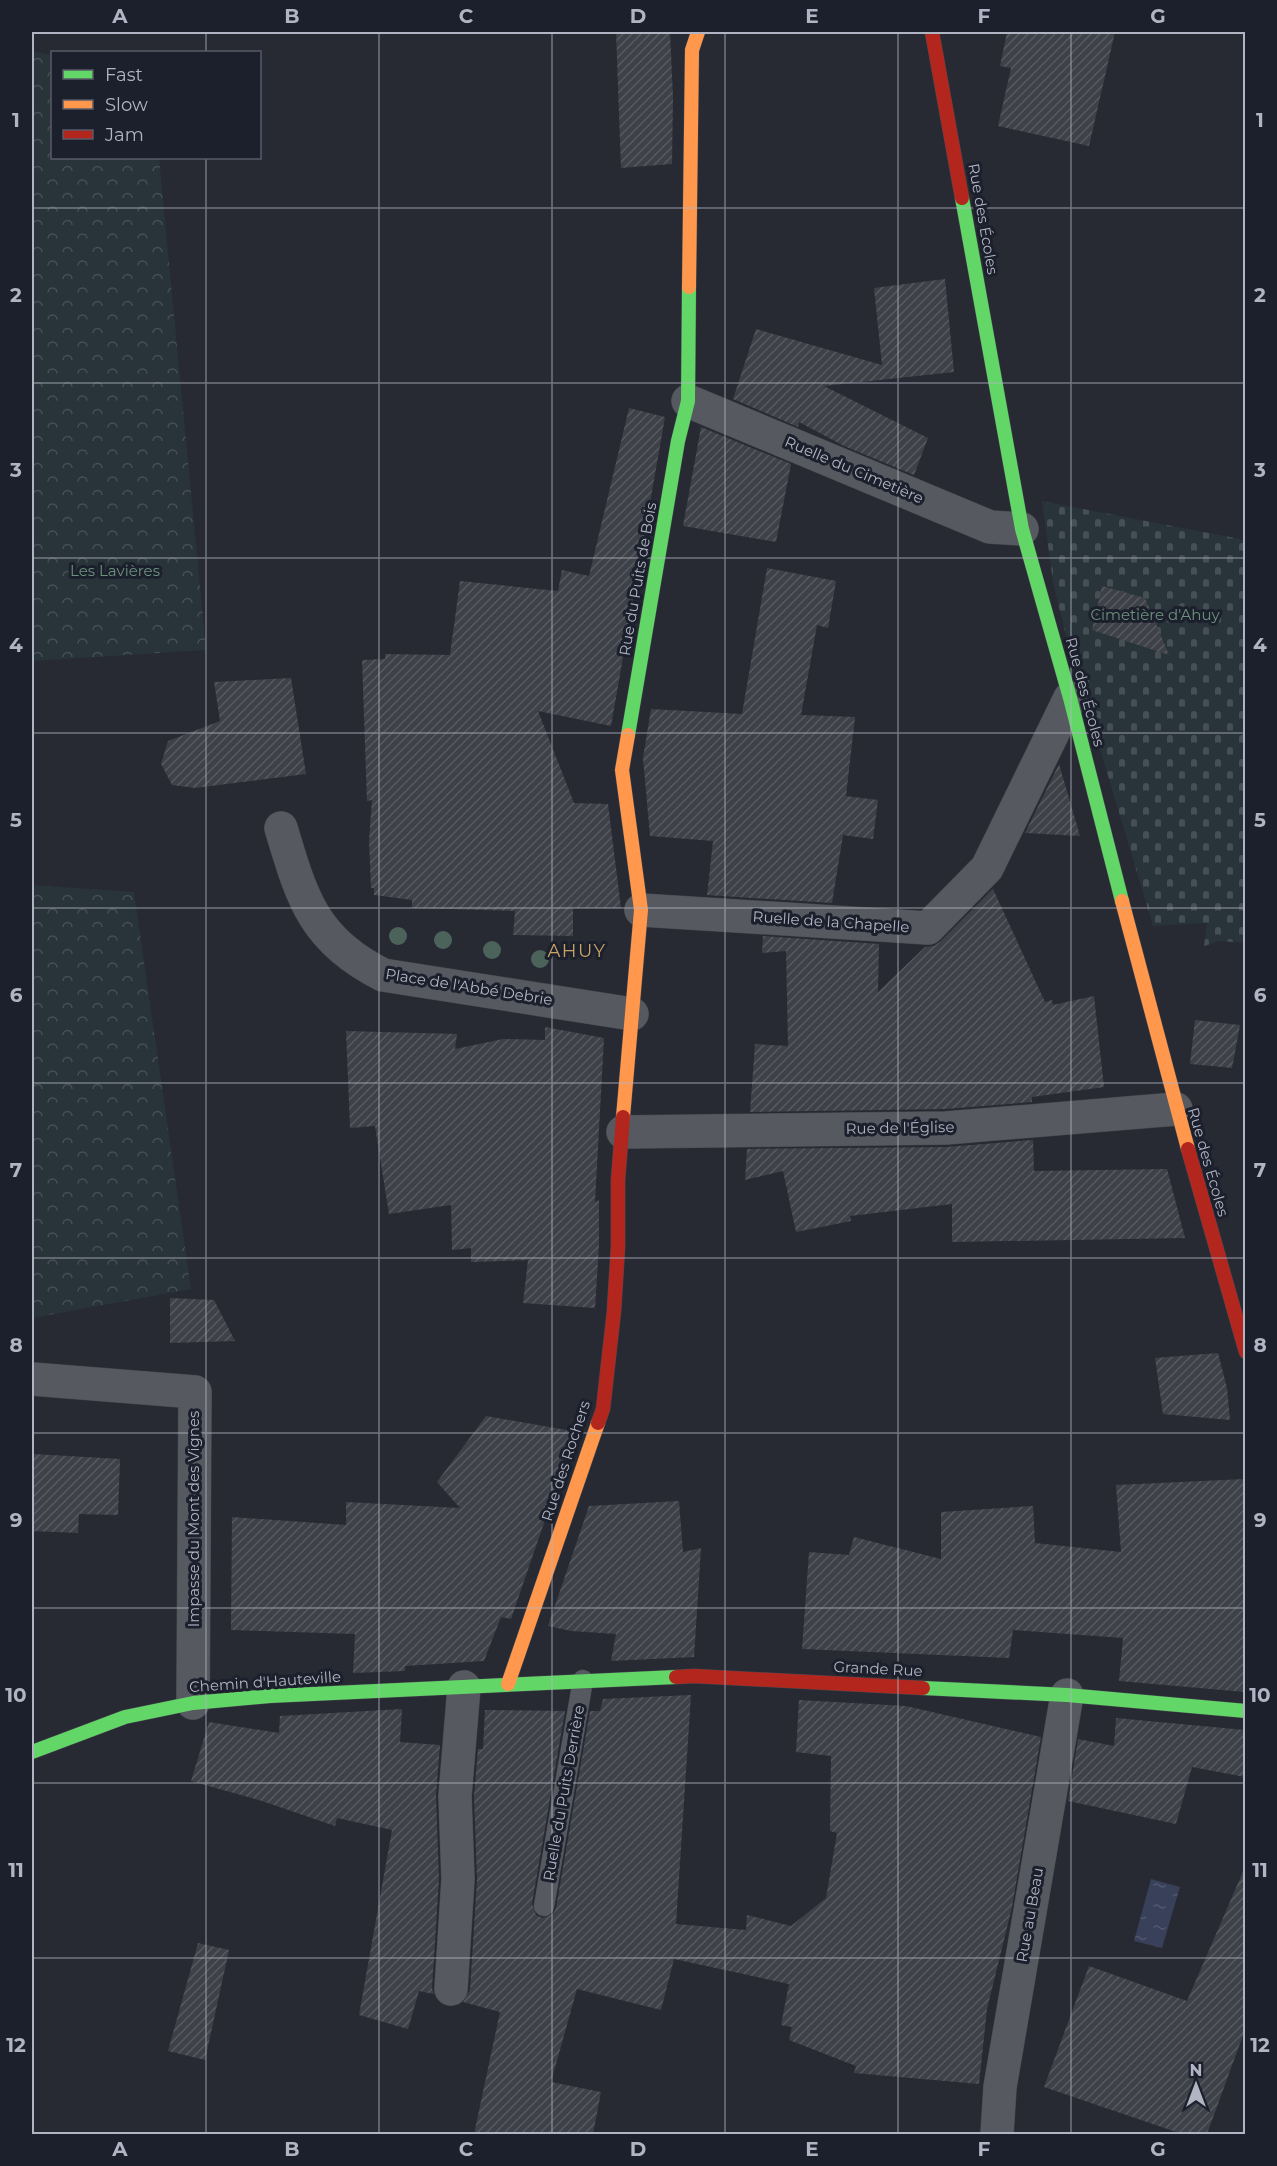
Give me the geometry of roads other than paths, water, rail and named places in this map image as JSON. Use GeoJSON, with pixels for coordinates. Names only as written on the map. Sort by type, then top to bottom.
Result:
{"type":"FeatureCollection","features":[{"type":"Feature","properties":{"kind":"street","name":"Rue du Puits de Bois"},"geometry":{"type":"LineString","coordinates":[[623,1132],[641,910],[622,770],[678,441],[688,402],[692,50],[698,32]]}},
{"type":"Feature","properties":{"kind":"street","name":"Rue des Écoles"},"geometry":{"type":"LineString","coordinates":[[932,32],[1022,529],[1070,698],[1176,1109],[1245,1353]]}},
{"type":"Feature","properties":{"kind":"street","name":"Ruelle du Cimetière"},"geometry":{"type":"LineString","coordinates":[[688,402],[990,527],[1022,529]]}},
{"type":"Feature","properties":{"kind":"street","name":"Ruelle de la Chapelle"},"geometry":{"type":"LineString","coordinates":[[641,910],[928,928],[987,868],[1070,698]]}},
{"type":"Feature","properties":{"kind":"street","name":"Place de l'Abbé Debrie"},"geometry":{"type":"LineString","coordinates":[[281,828],[306,904],[321,929],[359,963],[383,975],[632,1014]]}},
{"type":"Feature","properties":{"kind":"street","name":"Rue de l'Église"},"geometry":{"type":"LineString","coordinates":[[623,1132],[946,1128],[1176,1109]]}},
{"type":"Feature","properties":{"kind":"street","name":"Rue des Rochers"},"geometry":{"type":"LineString","coordinates":[[508,1684],[603,1409],[614,1311],[618,1247],[618,1180],[623,1132]]}},
{"type":"Feature","properties":{"kind":"street","name":"Impasse du Mont des Vignes"},"geometry":{"type":"LineString","coordinates":[[32,1379],[195,1392],[193,1703]]}},
{"type":"Feature","properties":{"kind":"street","name":"Grande Rue"},"geometry":{"type":"LineString","coordinates":[[508,1684],[694,1676],[1067,1695],[1245,1711]]}},
{"type":"Feature","properties":{"kind":"street","name":"Chemin d'Hauteville"},"geometry":{"type":"LineString","coordinates":[[32,1752],[125,1717],[193,1703],[270,1696],[508,1684]]}},
{"type":"Feature","properties":{"kind":"street"},"geometry":{"type":"LineString","coordinates":[[451,1989],[458,1879],[455,1796],[464,1687]]}},
{"type":"Feature","properties":{"kind":"street","name":"Rue au Beau"},"geometry":{"type":"LineString","coordinates":[[997,2134],[1000,2087],[1067,1695]]}},
{"type":"Feature","properties":{"kind":"lane","name":"Ruelle du Puits Derrière"},"geometry":{"type":"LineString","coordinates":[[544,1906],[584,1680]]}},
{"type":"Feature","properties":{"kind":"water"},"geometry":{"type":"Polygon","coordinates":[[[1151,1879],[1180,1887],[1162,1948],[1134,1941],[1151,1879]]]}},
{"type":"Feature","properties":{"kind":"district","name":"AHUY"},"geometry":{"type":"Point","coordinates":[577,951]}},
{"type":"Feature","properties":{"kind":"park label","name":"Les Lavières"},"geometry":{"type":"Point","coordinates":[115,571]}},
{"type":"Feature","properties":{"kind":"park label","name":"Cimetière d'Ahuy"},"geometry":{"type":"Point","coordinates":[1155,615]}}]}
